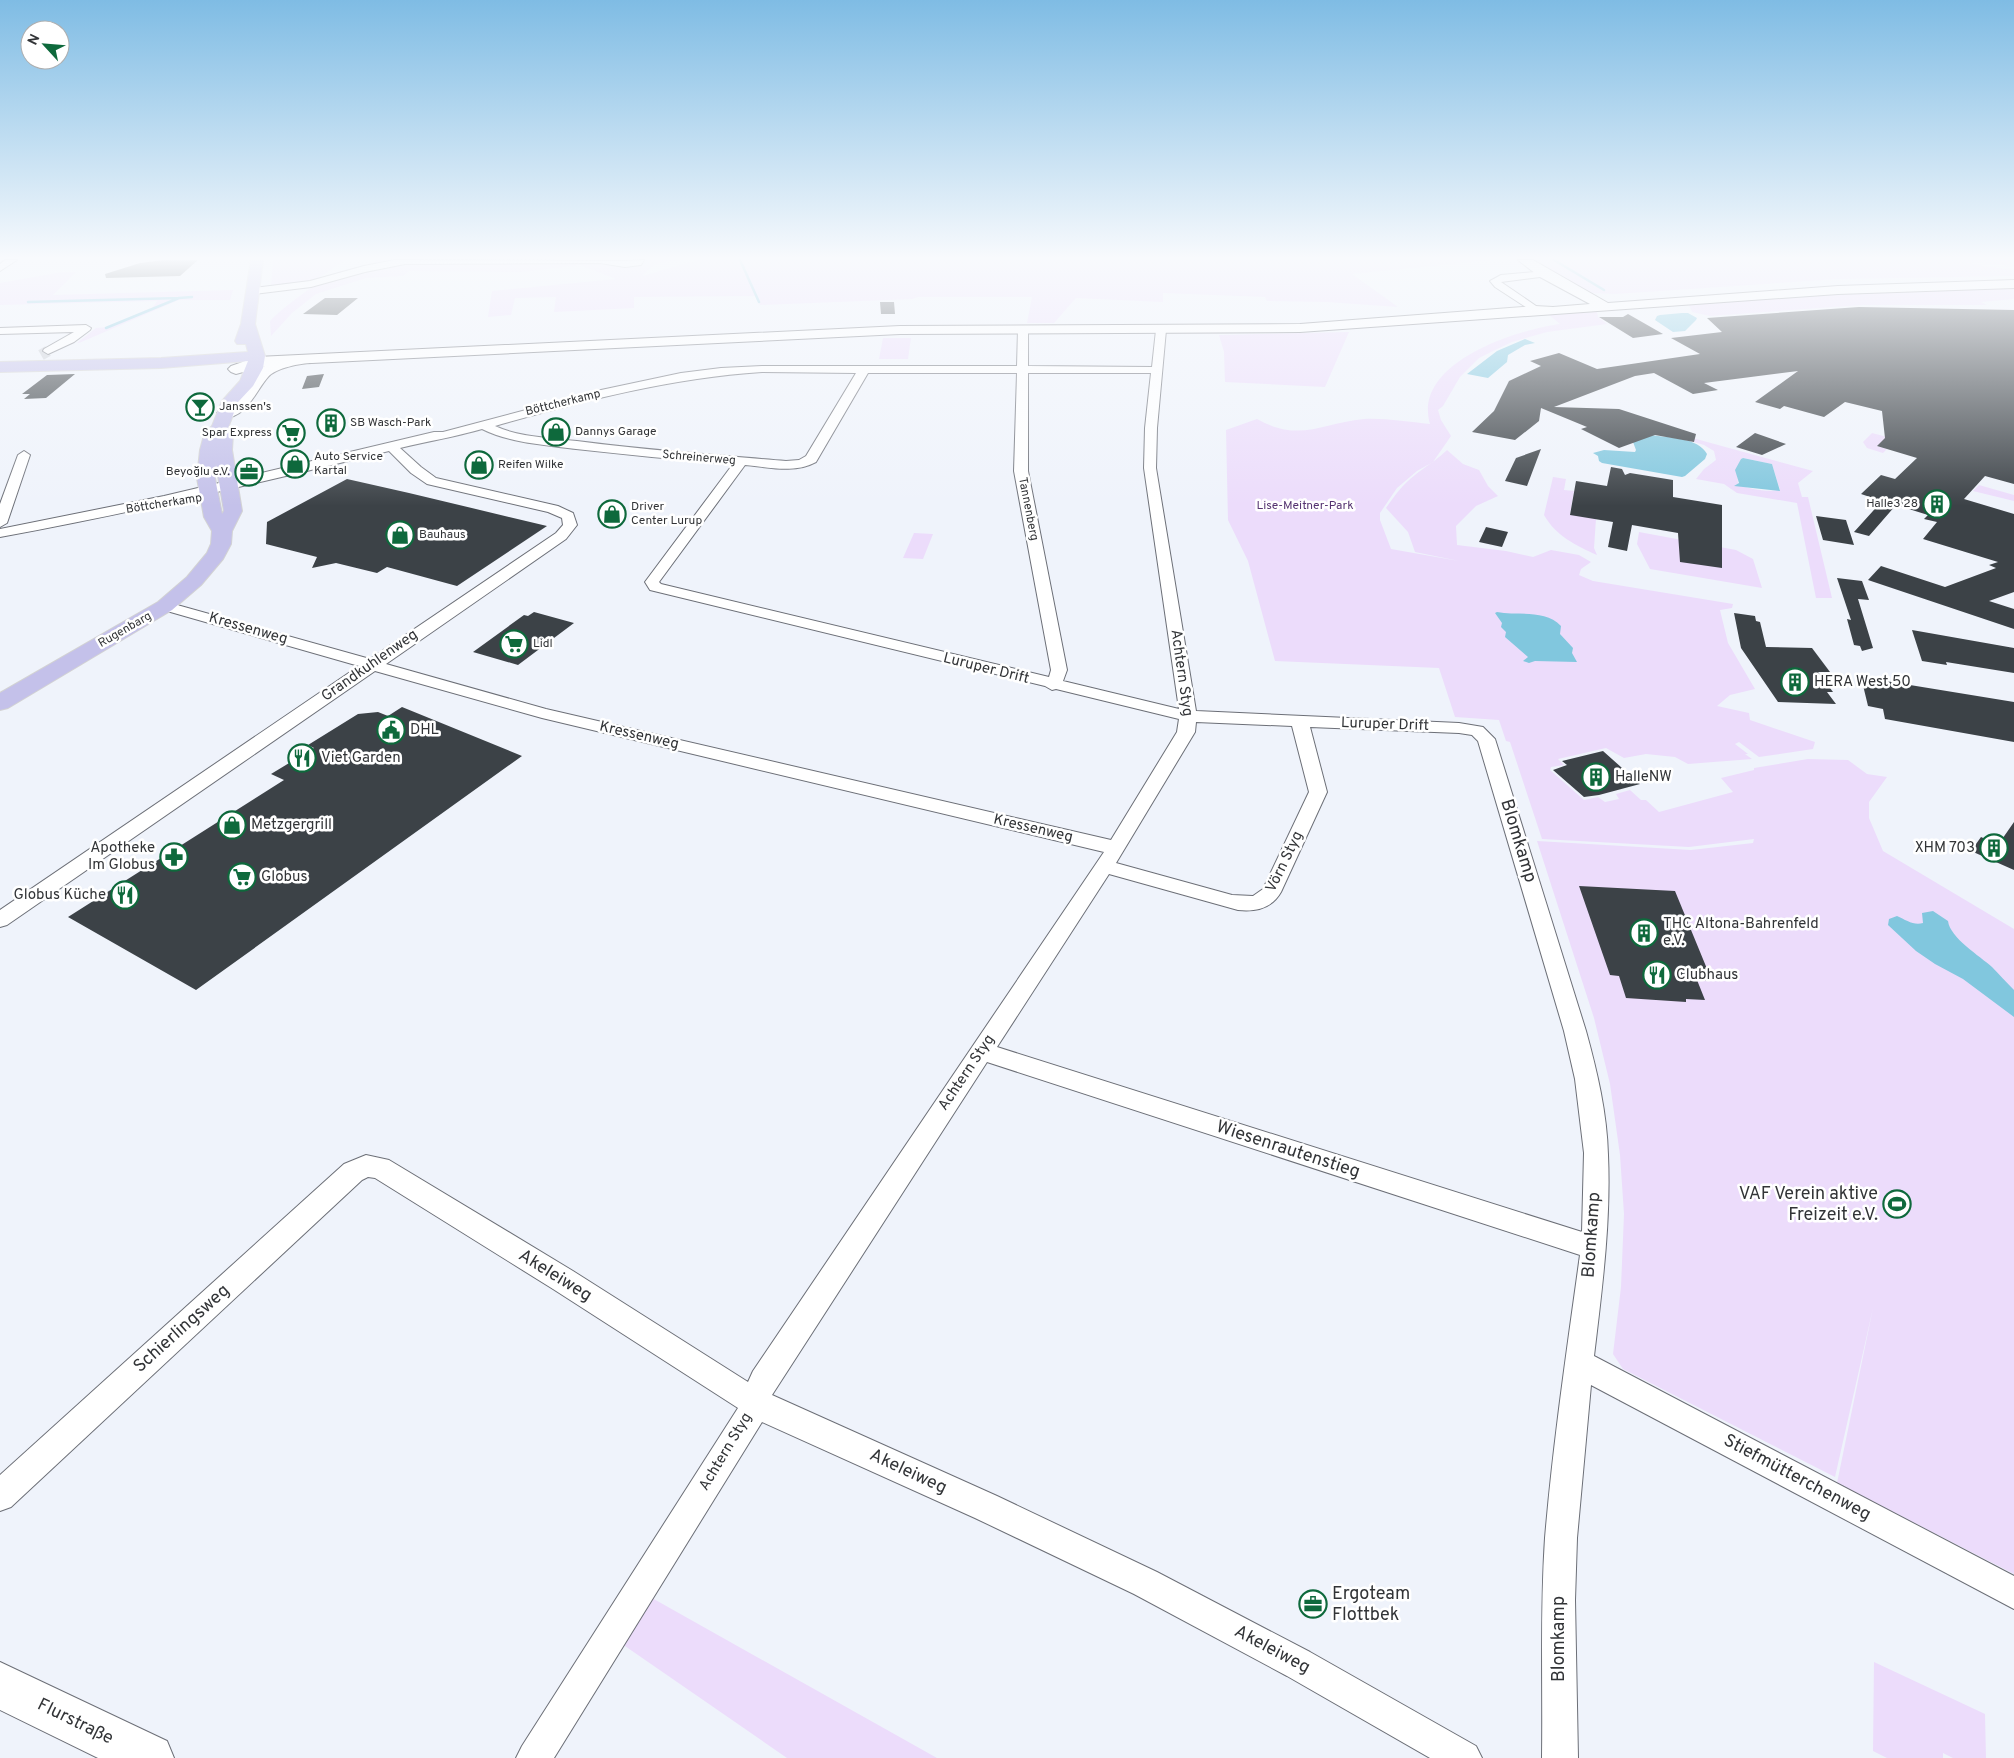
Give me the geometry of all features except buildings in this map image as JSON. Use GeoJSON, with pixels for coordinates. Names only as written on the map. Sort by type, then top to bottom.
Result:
{"type":"FeatureCollection","features":[{"type":"Feature","properties":{"kind":"main road","name":"Rugenbarg"},"geometry":{"type":"LineString","coordinates":[[1,702],[166,606],[188,588],[211,562],[221,544],[222,531],[233,511],[223,450],[225,414],[229,390],[242,342]]}},
{"type":"Feature","properties":{"kind":"main road"},"geometry":{"type":"LineString","coordinates":[[254,342],[259,357]]}},
{"type":"Feature","properties":{"kind":"main road"},"geometry":{"type":"LineString","coordinates":[[259,357],[306,358],[660,342]]}},
{"type":"Feature","properties":{"kind":"main road"},"geometry":{"type":"LineString","coordinates":[[0,367],[131,365],[162,367],[235,362],[259,357],[299,353],[402,354]]}},
{"type":"Feature","properties":{"kind":"main road","name":"Rugenbarg"},"geometry":{"type":"LineString","coordinates":[[222,531],[213,517],[206,478],[209,450],[213,435],[247,383],[259,357]]}},
{"type":"Feature","properties":{"kind":"main road"},"geometry":{"type":"LineString","coordinates":[[225,414],[245,400],[261,375],[267,370],[306,358]]}},
{"type":"Feature","properties":{"kind":"main road","name":"Flurstraße"},"geometry":{"type":"LineString","coordinates":[[0,1685],[150,1758]]}},
{"type":"Feature","properties":{"kind":"street"},"geometry":{"type":"LineString","coordinates":[[25,366],[44,353],[66,342]]}},
{"type":"Feature","properties":{"kind":"street","name":"Tannenberg"},"geometry":{"type":"LineString","coordinates":[[1023,342],[1021,471],[1059,670],[1052,685]]}},
{"type":"Feature","properties":{"kind":"street","name":"Achtern Styg"},"geometry":{"type":"LineString","coordinates":[[534,1758],[748,1419],[763,1381],[1111,857],[1186,732],[1188,716],[1151,484],[1151,428],[1160,342]]}},
{"type":"Feature","properties":{"kind":"street","name":"Böttcherkamp"},"geometry":{"type":"LineString","coordinates":[[0,533],[229,490],[395,449],[440,440],[443,436],[575,398],[688,375],[746,369],[1158,370]]}},
{"type":"Feature","properties":{"kind":"street","name":"Schreinerweg"},"geometry":{"type":"LineString","coordinates":[[484,425],[505,434],[556,443],[741,462],[796,465],[807,462],[864,369]]}},
{"type":"Feature","properties":{"kind":"street","name":"Grandkuhlenweg"},"geometry":{"type":"LineString","coordinates":[[0,920],[561,536],[570,525],[568,516],[562,512],[432,481],[421,474],[395,449]]}},
{"type":"Feature","properties":{"kind":"street"},"geometry":{"type":"LineString","coordinates":[[0,523],[24,455]]}},
{"type":"Feature","properties":{"kind":"street","name":"Luruper Drift"},"geometry":{"type":"LineString","coordinates":[[741,462],[654,579],[652,582],[655,587],[1052,685],[1188,716],[1459,728],[1477,731]]}},
{"type":"Feature","properties":{"kind":"street","name":"Kressenweg"},"geometry":{"type":"LineString","coordinates":[[166,606],[552,715],[1111,857]]}},
{"type":"Feature","properties":{"kind":"street","name":"Vörn Styg"},"geometry":{"type":"LineString","coordinates":[[1111,857],[1232,902],[1246,905],[1258,904],[1266,900],[1318,792],[1300,722]]}},
{"type":"Feature","properties":{"kind":"street","name":"Blomkamp"},"geometry":{"type":"LineString","coordinates":[[1477,731],[1489,745],[1573,1022],[1587,1079],[1596,1153],[1594,1248],[1579,1364],[1561,1538],[1559,1600],[1560,1758]]}},
{"type":"Feature","properties":{"kind":"street","name":"Wiesenrautenstieg"},"geometry":{"type":"LineString","coordinates":[[982,1051],[1594,1248]]}},
{"type":"Feature","properties":{"kind":"street","name":"Akeleiweg"},"geometry":{"type":"LineString","coordinates":[[366,1166],[380,1168],[563,1280],[754,1401],[998,1513],[1198,1610],[1343,1688],[1464,1758]]}},
{"type":"Feature","properties":{"kind":"street","name":"Schierlingsweg"},"geometry":{"type":"LineString","coordinates":[[0,1496],[346,1178],[353,1172],[366,1166]]}},
{"type":"Feature","properties":{"kind":"street","name":"Stiefmütterchenweg"},"geometry":{"type":"LineString","coordinates":[[1579,1364],[2014,1593]]}},
{"type":"Feature","properties":{"kind":"green space"},"geometry":{"type":"Polygon","coordinates":[[[882,342],[910,342],[908,359],[879,359],[882,342]]]}},
{"type":"Feature","properties":{"kind":"green space"},"geometry":{"type":"Polygon","coordinates":[[[1221,342],[1345,342],[1325,387],[1225,382],[1224,352],[1221,342]]]}},
{"type":"Feature","properties":{"kind":"green space","name":"Lise-Meitner-Park"},"geometry":{"type":"Polygon","coordinates":[[[1495,342],[1512,342],[1479,358],[1460,377],[1443,406],[1438,410],[1441,420],[1451,436],[1433,461],[1447,450],[1463,464],[1479,470],[1488,486],[1498,496],[1476,506],[1456,526],[1457,545],[1506,551],[1533,557],[1551,550],[1579,555],[1591,562],[1581,569],[1579,575],[1593,581],[1733,604],[1732,608],[1720,610],[1728,643],[1755,689],[1730,695],[1717,706],[1749,713],[1750,720],[1815,742],[1813,749],[1759,757],[1739,742],[1735,744],[1752,759],[1688,764],[1675,757],[1646,754],[1624,758],[1606,748],[1558,759],[1564,765],[1551,767],[1550,770],[1584,800],[1598,797],[1605,802],[1619,799],[1616,794],[1630,790],[1641,800],[1646,800],[1659,812],[1733,792],[1721,778],[1754,770],[1754,768],[1808,759],[1848,760],[1867,774],[1887,777],[1869,802],[1869,818],[1883,851],[2014,929],[2014,1574],[1837,1483],[1873,1308],[1835,1477],[1623,1369],[1613,1354],[1621,1287],[1624,1214],[1620,1155],[1610,1084],[1594,1018],[1537,841],[1691,850],[1753,843],[1754,839],[1689,847],[1542,839],[1510,742],[1506,741],[1499,720],[1455,717],[1439,668],[1275,661],[1248,561],[1228,520],[1226,430],[1257,419],[1286,430],[1299,431],[1364,419],[1430,424],[1429,402],[1437,383],[1452,367],[1472,353],[1495,342]],[[1431,463],[1417,471],[1397,488],[1380,513],[1380,520],[1391,549],[1459,561],[1415,552],[1408,532],[1386,508],[1407,482],[1431,463]]]}},
{"type":"Feature","properties":{"kind":"green space"},"geometry":{"type":"Polygon","coordinates":[[[1872,433],[1887,437],[1877,446],[1887,449],[1883,453],[1867,448],[1863,442],[1872,433]]]}},
{"type":"Feature","properties":{"kind":"green space"},"geometry":{"type":"Polygon","coordinates":[[[1689,437],[1813,471],[1798,483],[1802,497],[1808,497],[1832,598],[1816,598],[1797,503],[1737,493],[1724,484],[1696,479],[1704,469],[1716,460],[1714,451],[1704,445],[1687,440],[1689,437]],[[1741,459],[1737,468],[1738,484],[1759,490],[1780,490],[1772,464],[1741,459]]]}},
{"type":"Feature","properties":{"kind":"green space"},"geometry":{"type":"Polygon","coordinates":[[[1553,477],[1566,479],[1564,490],[1574,491],[1570,514],[1596,519],[1594,548],[1597,555],[1560,534],[1544,515],[1553,477]]]}},
{"type":"Feature","properties":{"kind":"green space"},"geometry":{"type":"Polygon","coordinates":[[[1979,485],[2014,495],[2014,501],[1973,491],[1979,485]]]}},
{"type":"Feature","properties":{"kind":"green space"},"geometry":{"type":"Polygon","coordinates":[[[1639,532],[1736,550],[1753,559],[1762,588],[1650,569],[1637,544],[1639,532]]]}},
{"type":"Feature","properties":{"kind":"green space"},"geometry":{"type":"Polygon","coordinates":[[[914,533],[933,534],[923,559],[903,558],[914,533]]]}},
{"type":"Feature","properties":{"kind":"green space"},"geometry":{"type":"Polygon","coordinates":[[[652,1598],[937,1758],[787,1758],[622,1644],[652,1598]]]}},
{"type":"Feature","properties":{"kind":"green space"},"geometry":{"type":"Polygon","coordinates":[[[1874,1662],[1985,1714],[1986,1758],[1953,1758],[1943,1753],[1943,1758],[1887,1758],[1873,1751],[1874,1662]]]}},
{"type":"Feature","properties":{"kind":"water"},"geometry":{"type":"Polygon","coordinates":[[[1518,342],[1535,343],[1525,345],[1508,355],[1507,362],[1488,378],[1467,374],[1497,351],[1518,342]]]}},
{"type":"Feature","properties":{"kind":"water"},"geometry":{"type":"Polygon","coordinates":[[[1651,435],[1690,441],[1703,448],[1707,454],[1705,459],[1682,477],[1602,463],[1599,461],[1598,456],[1593,453],[1604,450],[1635,452],[1633,442],[1651,435]]]}},
{"type":"Feature","properties":{"kind":"water"},"geometry":{"type":"Polygon","coordinates":[[[1743,458],[1772,464],[1780,491],[1734,486],[1739,483],[1735,470],[1743,458]]]}},
{"type":"Feature","properties":{"kind":"water"},"geometry":{"type":"Polygon","coordinates":[[[1495,613],[1539,615],[1555,621],[1561,626],[1560,634],[1573,648],[1572,653],[1577,662],[1535,661],[1529,663],[1523,661],[1528,657],[1505,637],[1506,632],[1501,627],[1502,623],[1495,613]]]}},
{"type":"Feature","properties":{"kind":"water"},"geometry":{"type":"Polygon","coordinates":[[[1933,911],[1948,921],[1954,934],[1992,967],[2014,990],[2014,1017],[1963,979],[1916,951],[1888,925],[1889,919],[1897,916],[1920,924],[1923,923],[1922,913],[1933,911]]]}},
{"type":"Feature","properties":{"kind":"tunnel"},"geometry":{"type":"LineString","coordinates":[[41,355],[48,351]]}},
{"type":"Feature","properties":{"kind":"place","name":"Janssen's"},"geometry":{"type":"Point","coordinates":[200,407]}},
{"type":"Feature","properties":{"kind":"place","name":"SB Wasch-Park"},"geometry":{"type":"Point","coordinates":[331,423]}},
{"type":"Feature","properties":{"kind":"place","name":"Dannys Garage"},"geometry":{"type":"Point","coordinates":[556,432]}},
{"type":"Feature","properties":{"kind":"place","name":"Spar Express"},"geometry":{"type":"Point","coordinates":[291,433]}},
{"type":"Feature","properties":{"kind":"place","name":"Auto Service Kartal"},"geometry":{"type":"Point","coordinates":[295,464]}},
{"type":"Feature","properties":{"kind":"place","name":"Reifen Wilke"},"geometry":{"type":"Point","coordinates":[479,465]}},
{"type":"Feature","properties":{"kind":"place","name":"Beyoğlu e.V."},"geometry":{"type":"Point","coordinates":[249,472]}},
{"type":"Feature","properties":{"kind":"place","name":"Halle3 28"},"geometry":{"type":"Point","coordinates":[1937,504]}},
{"type":"Feature","properties":{"kind":"place","name":"Driver Center Lurup"},"geometry":{"type":"Point","coordinates":[612,514]}},
{"type":"Feature","properties":{"kind":"place","name":"Bauhaus"},"geometry":{"type":"Point","coordinates":[400,535]}},
{"type":"Feature","properties":{"kind":"place","name":"Lidl"},"geometry":{"type":"Point","coordinates":[514,644]}},
{"type":"Feature","properties":{"kind":"place","name":"HERA West 50"},"geometry":{"type":"Point","coordinates":[1795,682]}},
{"type":"Feature","properties":{"kind":"place","name":"DHL"},"geometry":{"type":"Point","coordinates":[391,730]}},
{"type":"Feature","properties":{"kind":"place","name":"Viet Garden"},"geometry":{"type":"Point","coordinates":[302,758]}},
{"type":"Feature","properties":{"kind":"place","name":"HalleNW"},"geometry":{"type":"Point","coordinates":[1596,777]}},
{"type":"Feature","properties":{"kind":"place","name":"Metzgergrill"},"geometry":{"type":"Point","coordinates":[232,825]}},
{"type":"Feature","properties":{"kind":"place","name":"XHM 703"},"geometry":{"type":"Point","coordinates":[1994,848]}},
{"type":"Feature","properties":{"kind":"place","name":"Apotheke Im Globus"},"geometry":{"type":"Point","coordinates":[174,857]}},
{"type":"Feature","properties":{"kind":"place","name":"Globus"},"geometry":{"type":"Point","coordinates":[242,877]}},
{"type":"Feature","properties":{"kind":"place","name":"Globus Küche"},"geometry":{"type":"Point","coordinates":[125,895]}},
{"type":"Feature","properties":{"kind":"place","name":"THC Altona-Bahrenfeld e.V."},"geometry":{"type":"Point","coordinates":[1644,933]}},
{"type":"Feature","properties":{"kind":"place","name":"Clubhaus"},"geometry":{"type":"Point","coordinates":[1657,975]}},
{"type":"Feature","properties":{"kind":"place","name":"VAF Verein aktive Freizeit e.V."},"geometry":{"type":"Point","coordinates":[1897,1204]}},
{"type":"Feature","properties":{"kind":"place","name":"Ergoteam Flottbek"},"geometry":{"type":"Point","coordinates":[1313,1604]}}]}
